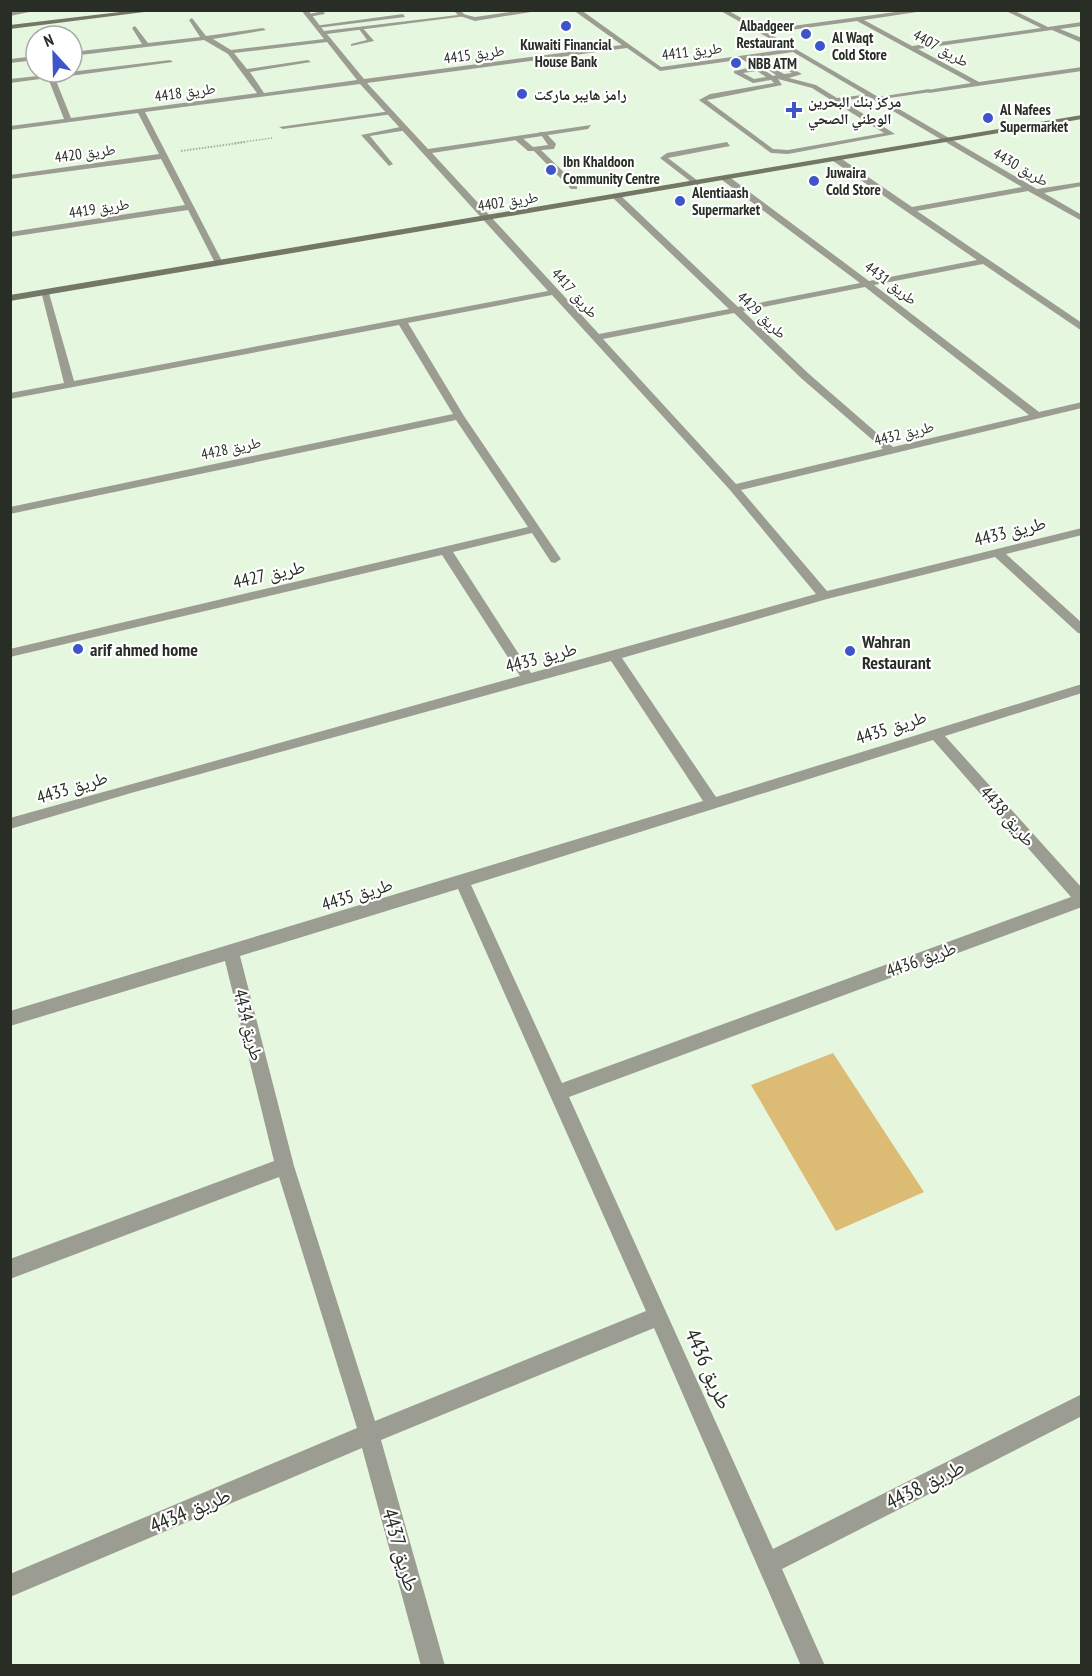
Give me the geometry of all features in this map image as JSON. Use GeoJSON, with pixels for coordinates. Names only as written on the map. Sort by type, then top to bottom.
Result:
{"type":"FeatureCollection","features":[{"type":"Feature","properties":{"kind":"street"},"geometry":{"type":"LineString","coordinates":[[10,14],[36,10]]}},
{"type":"Feature","properties":{"kind":"street"},"geometry":{"type":"LineString","coordinates":[[70,14],[78,10]]}},
{"type":"Feature","properties":{"kind":"street"},"geometry":{"type":"LineString","coordinates":[[10,21],[103,10]]}},
{"type":"Feature","properties":{"kind":"street"},"geometry":{"type":"LineString","coordinates":[[10,27],[157,10]]}},
{"type":"Feature","properties":{"kind":"street"},"geometry":{"type":"LineString","coordinates":[[456,10],[463,16]]}},
{"type":"Feature","properties":{"kind":"street"},"geometry":{"type":"LineString","coordinates":[[322,33],[463,16],[475,19],[540,10]]}},
{"type":"Feature","properties":{"kind":"street","name":"طريق 4411"},"geometry":{"type":"LineString","coordinates":[[576,10],[660,69],[794,50]]}},
{"type":"Feature","properties":{"kind":"street"},"geometry":{"type":"LineString","coordinates":[[722,10],[763,32],[927,10]]}},
{"type":"Feature","properties":{"kind":"street"},"geometry":{"type":"LineString","coordinates":[[730,10],[763,32]]}},
{"type":"Feature","properties":{"kind":"street"},"geometry":{"type":"LineString","coordinates":[[1007,10],[1082,41]]}},
{"type":"Feature","properties":{"kind":"street"},"geometry":{"type":"LineString","coordinates":[[306,13],[323,13]]}},
{"type":"Feature","properties":{"kind":"street","name":"طريق 4417"},"geometry":{"type":"LineString","coordinates":[[306,13],[363,83],[734,488],[824,596]]}},
{"type":"Feature","properties":{"kind":"street"},"geometry":{"type":"LineString","coordinates":[[230,52],[403,16]]}},
{"type":"Feature","properties":{"kind":"street"},"geometry":{"type":"LineString","coordinates":[[192,20],[204,39],[222,43],[262,95]]}},
{"type":"Feature","properties":{"kind":"street","name":"طريق 4407"},"geometry":{"type":"LineString","coordinates":[[859,20],[978,84]]}},
{"type":"Feature","properties":{"kind":"street"},"geometry":{"type":"LineString","coordinates":[[913,48],[1082,24]]}},
{"type":"Feature","properties":{"kind":"street"},"geometry":{"type":"LineString","coordinates":[[135,28],[146,45]]}},
{"type":"Feature","properties":{"kind":"street"},"geometry":{"type":"LineString","coordinates":[[353,45],[372,41],[362,29]]}},
{"type":"Feature","properties":{"kind":"street"},"geometry":{"type":"LineString","coordinates":[[84,53],[263,30]]}},
{"type":"Feature","properties":{"kind":"street","name":"طريق 4430"},"geometry":{"type":"LineString","coordinates":[[763,32],[1082,219]]}},
{"type":"Feature","properties":{"kind":"street","name":"طريق 4415"},"geometry":{"type":"LineString","coordinates":[[363,83],[625,46]]}},
{"type":"Feature","properties":{"kind":"street"},"geometry":{"type":"LineString","coordinates":[[748,57],[791,81],[811,85],[891,134],[793,152],[771,151],[702,100],[710,96],[779,85],[780,82],[763,67]]}},
{"type":"Feature","properties":{"kind":"street"},"geometry":{"type":"LineString","coordinates":[[84,71],[170,62]]}},
{"type":"Feature","properties":{"kind":"street"},"geometry":{"type":"LineString","coordinates":[[244,70],[308,62]]}},
{"type":"Feature","properties":{"kind":"street"},"geometry":{"type":"LineString","coordinates":[[784,65],[799,73],[783,77],[751,81],[736,72],[784,65]]}},
{"type":"Feature","properties":{"kind":"street","name":"طريق 4407"},"geometry":{"type":"LineString","coordinates":[[835,100],[929,91],[1082,69]]}},
{"type":"Feature","properties":{"kind":"street","name":"طريق 4418"},"geometry":{"type":"LineString","coordinates":[[10,128],[363,83]]}},
{"type":"Feature","properties":{"kind":"street"},"geometry":{"type":"LineString","coordinates":[[54,84],[69,121]]}},
{"type":"Feature","properties":{"kind":"street"},"geometry":{"type":"LineString","coordinates":[[141,112],[219,263]]}},
{"type":"Feature","properties":{"kind":"street"},"geometry":{"type":"LineString","coordinates":[[283,127],[391,113]]}},
{"type":"Feature","properties":{"kind":"street","name":"طريق 4402"},"geometry":{"type":"LineString","coordinates":[[10,298],[1082,117]]}},
{"type":"Feature","properties":{"kind":"street"},"geometry":{"type":"LineString","coordinates":[[426,152],[588,127]]}},
{"type":"Feature","properties":{"kind":"street"},"geometry":{"type":"LineString","coordinates":[[389,164],[365,135],[405,128]]}},
{"type":"Feature","properties":{"kind":"street"},"geometry":{"type":"LineString","coordinates":[[517,138],[528,148],[536,149],[553,145],[542,134]]}},
{"type":"Feature","properties":{"kind":"street"},"geometry":{"type":"LineString","coordinates":[[695,183],[664,158],[667,155],[727,144]]}},
{"type":"Feature","properties":{"kind":"street"},"geometry":{"type":"LineString","coordinates":[[536,149],[574,187]]}},
{"type":"Feature","properties":{"kind":"street","name":"طريق 4420"},"geometry":{"type":"LineString","coordinates":[[10,177],[163,156]]}},
{"type":"Feature","properties":{"kind":"street"},"geometry":{"type":"LineString","coordinates":[[836,159],[1082,328]]}},
{"type":"Feature","properties":{"kind":"street","name":"طريق 4431"},"geometry":{"type":"LineString","coordinates":[[725,178],[1036,415]]}},
{"type":"Feature","properties":{"kind":"street"},"geometry":{"type":"LineString","coordinates":[[910,210],[1082,184]]}},
{"type":"Feature","properties":{"kind":"street","name":"طريق 4429"},"geometry":{"type":"LineString","coordinates":[[616,196],[805,376],[892,452]]}},
{"type":"Feature","properties":{"kind":"street","name":"طريق 4419"},"geometry":{"type":"LineString","coordinates":[[10,235],[191,207]]}},
{"type":"Feature","properties":{"kind":"street"},"geometry":{"type":"LineString","coordinates":[[595,338],[983,261]]}},
{"type":"Feature","properties":{"kind":"street"},"geometry":{"type":"LineString","coordinates":[[10,396],[403,323],[555,292]]}},
{"type":"Feature","properties":{"kind":"street"},"geometry":{"type":"LineString","coordinates":[[44,293],[70,385]]}},
{"type":"Feature","properties":{"kind":"street"},"geometry":{"type":"LineString","coordinates":[[1066,317],[1082,313]]}},
{"type":"Feature","properties":{"kind":"street"},"geometry":{"type":"LineString","coordinates":[[403,323],[459,416],[555,558]]}},
{"type":"Feature","properties":{"kind":"street","name":"طريق 4432"},"geometry":{"type":"LineString","coordinates":[[734,488],[1082,405]]}},
{"type":"Feature","properties":{"kind":"street","name":"طريق 4428"},"geometry":{"type":"LineString","coordinates":[[10,511],[459,416]]}},
{"type":"Feature","properties":{"kind":"street","name":"طريق 4427"},"geometry":{"type":"LineString","coordinates":[[10,653],[536,529]]}},
{"type":"Feature","properties":{"kind":"street","name":"طريق 4433"},"geometry":{"type":"LineString","coordinates":[[10,824],[824,596],[1082,531]]}},
{"type":"Feature","properties":{"kind":"street"},"geometry":{"type":"LineString","coordinates":[[446,551],[528,678]]}},
{"type":"Feature","properties":{"kind":"street"},"geometry":{"type":"LineString","coordinates":[[998,553],[1082,630]]}},
{"type":"Feature","properties":{"kind":"street"},"geometry":{"type":"LineString","coordinates":[[614,656],[713,804]]}},
{"type":"Feature","properties":{"kind":"street","name":"طريق 4435"},"geometry":{"type":"LineString","coordinates":[[10,1019],[462,882],[1082,688]]}},
{"type":"Feature","properties":{"kind":"street","name":"طريق 4438"},"geometry":{"type":"LineString","coordinates":[[936,733],[1082,900]]}},
{"type":"Feature","properties":{"kind":"street","name":"طريق 4436"},"geometry":{"type":"LineString","coordinates":[[462,882],[659,1316],[813,1665]]}},
{"type":"Feature","properties":{"kind":"street","name":"طريق 4436"},"geometry":{"type":"LineString","coordinates":[[558,1093],[1082,900]]}},
{"type":"Feature","properties":{"kind":"street","name":"طريق 4434"},"geometry":{"type":"LineString","coordinates":[[231,953],[285,1166],[369,1434]]}},
{"type":"Feature","properties":{"kind":"street"},"geometry":{"type":"LineString","coordinates":[[10,1269],[285,1166]]}},
{"type":"Feature","properties":{"kind":"street","name":"طريق 4434"},"geometry":{"type":"LineString","coordinates":[[10,1586],[369,1434],[659,1316]]}},
{"type":"Feature","properties":{"kind":"street","name":"طريق 4438"},"geometry":{"type":"LineString","coordinates":[[768,1564],[1082,1404]]}},
{"type":"Feature","properties":{"kind":"street","name":"طريق 4437"},"geometry":{"type":"LineString","coordinates":[[369,1434],[433,1665]]}},
{"type":"Feature","properties":{"kind":"shaded area"},"geometry":{"type":"Polygon","coordinates":[[[833,1053],[924,1192],[836,1231],[751,1085],[833,1053]]]}},
{"type":"Feature","properties":{"kind":"place","name":"Kuwaiti Financial House Bank"},"geometry":{"type":"Point","coordinates":[566,26]}},
{"type":"Feature","properties":{"kind":"place","name":"Albadgeer Restaurant"},"geometry":{"type":"Point","coordinates":[806,34]}},
{"type":"Feature","properties":{"kind":"place","name":"Al Waqt Cold Store"},"geometry":{"type":"Point","coordinates":[820,46]}},
{"type":"Feature","properties":{"kind":"place","name":"NBB ATM"},"geometry":{"type":"Point","coordinates":[736,63]}},
{"type":"Feature","properties":{"kind":"place","name":"رامز هايبر ماركت"},"geometry":{"type":"Point","coordinates":[522,94]}},
{"type":"Feature","properties":{"kind":"place","name":"مركز بنك البحرين الوطني الصحي"},"geometry":{"type":"Point","coordinates":[794,110]}},
{"type":"Feature","properties":{"kind":"place","name":"Al Nafees Supermarket"},"geometry":{"type":"Point","coordinates":[988,118]}},
{"type":"Feature","properties":{"kind":"place","name":"Ibn Khaldoon Community Centre"},"geometry":{"type":"Point","coordinates":[551,170]}},
{"type":"Feature","properties":{"kind":"place","name":"Juwaira Cold Store"},"geometry":{"type":"Point","coordinates":[814,181]}},
{"type":"Feature","properties":{"kind":"place","name":"Alentiaash Supermarket"},"geometry":{"type":"Point","coordinates":[680,201]}},
{"type":"Feature","properties":{"kind":"place","name":"arif ahmed home"},"geometry":{"type":"Point","coordinates":[78,649]}},
{"type":"Feature","properties":{"kind":"place","name":"Wahran Restaurant"},"geometry":{"type":"Point","coordinates":[850,651]}}]}
